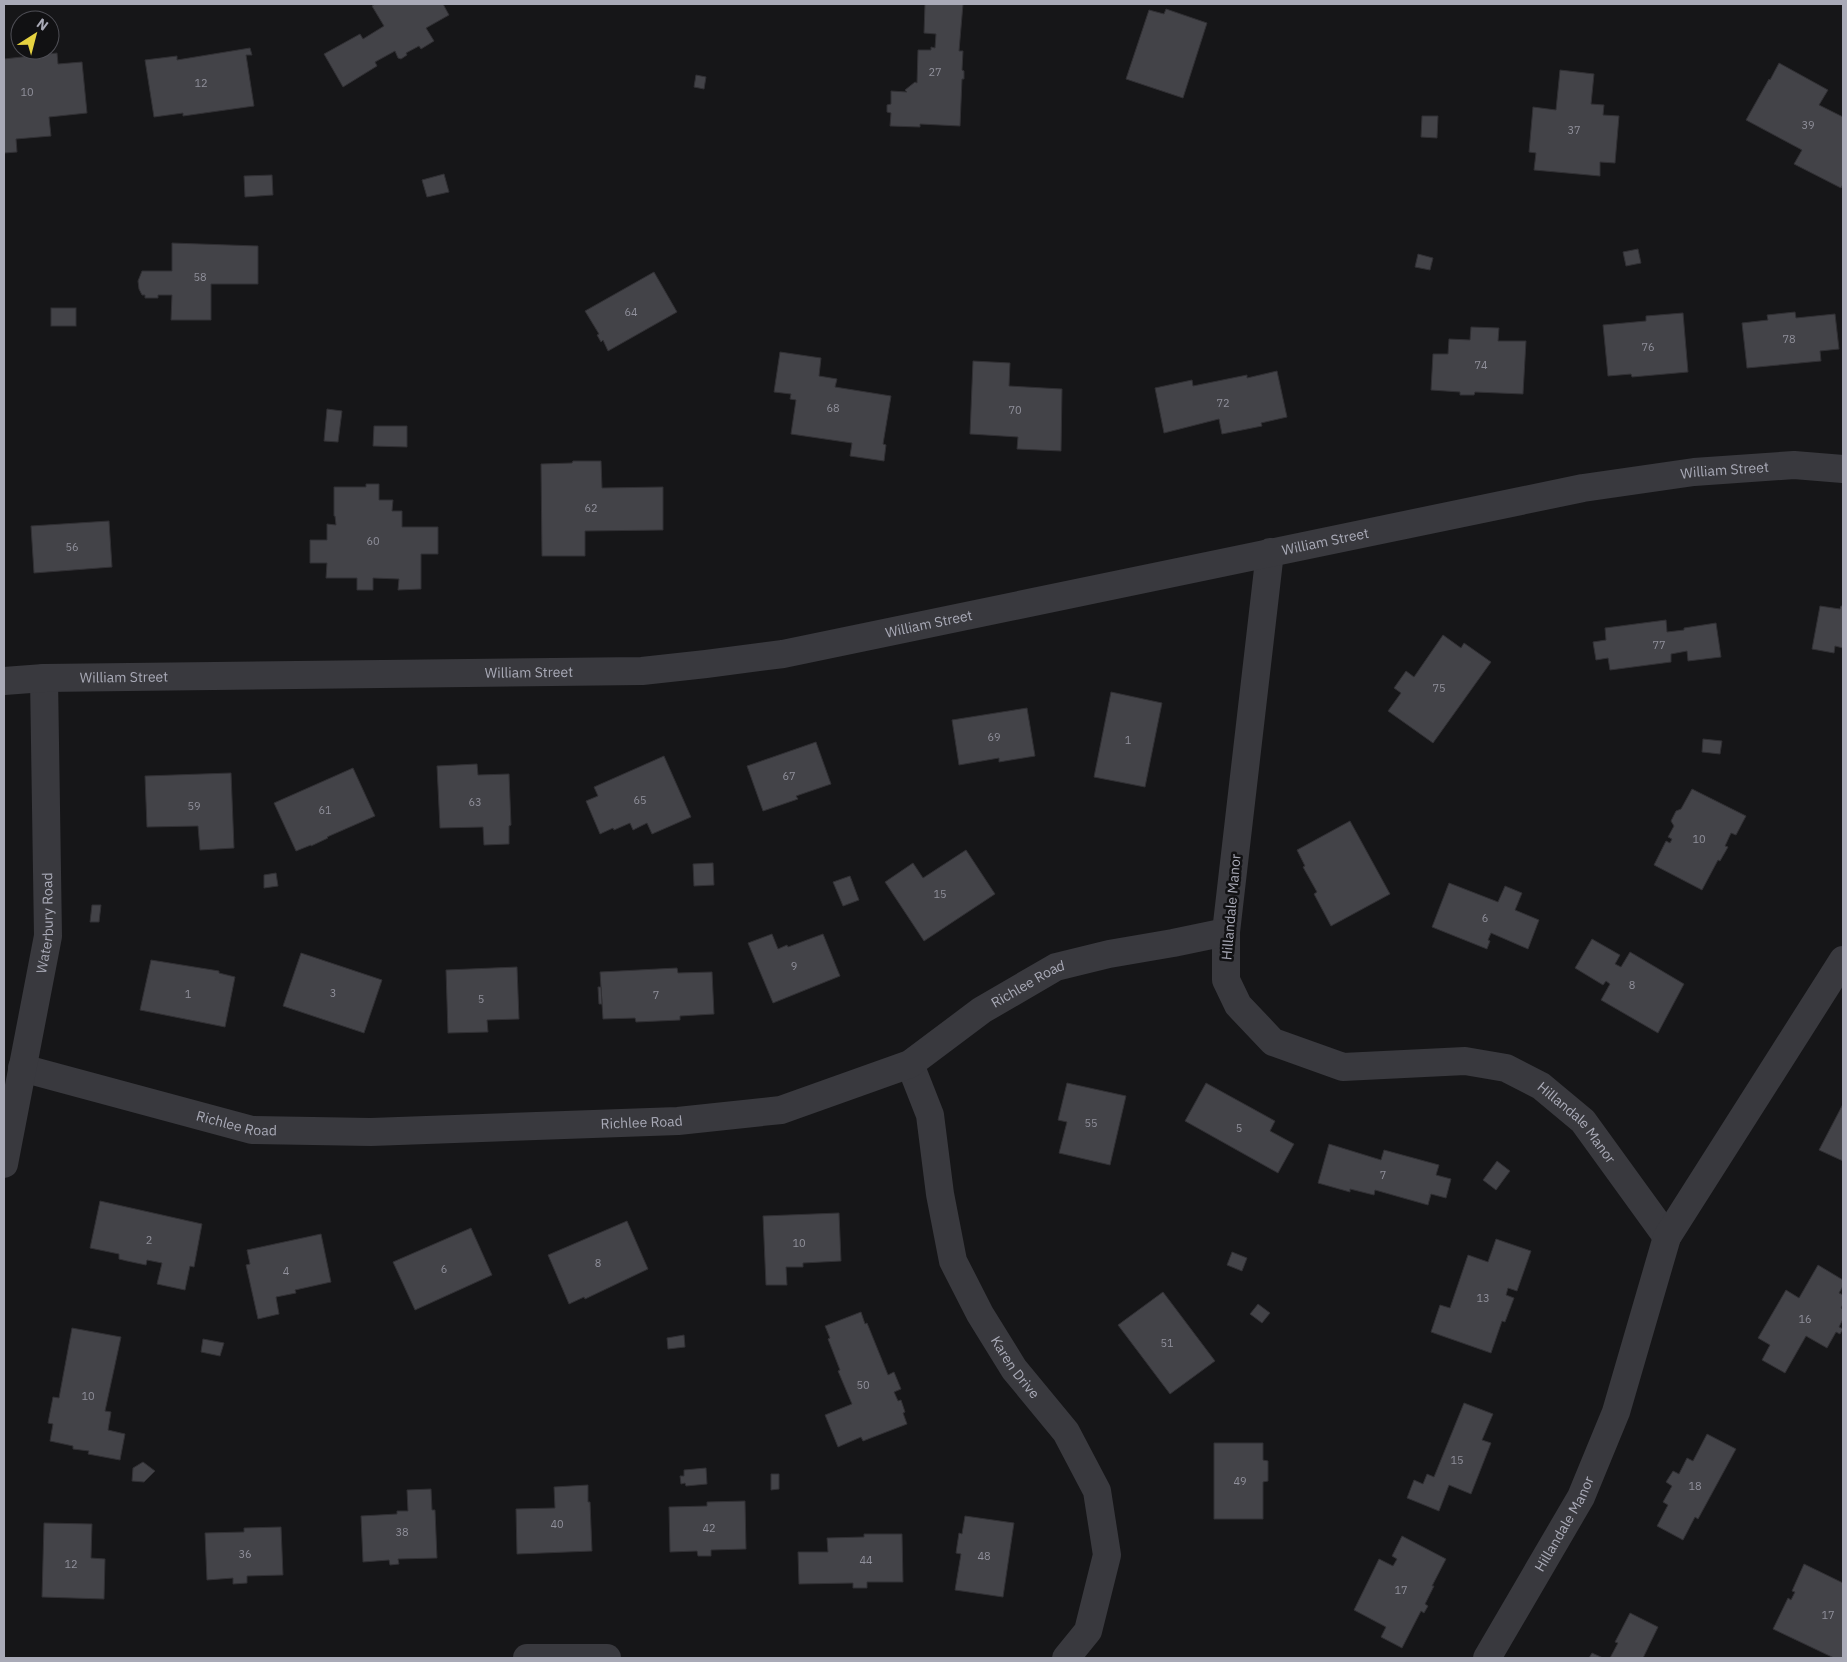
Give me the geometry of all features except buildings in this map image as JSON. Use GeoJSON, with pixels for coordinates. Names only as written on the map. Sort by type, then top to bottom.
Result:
{"type":"FeatureCollection","features":[{"type":"Feature","properties":{"kind":"street","name":"William Street"},"geometry":{"type":"LineString","coordinates":[[4,680],[642,671],[783,654],[1592,487],[1694,472],[1794,465],[1843,469]]}},
{"type":"Feature","properties":{"kind":"street","name":"Hillandale Manor"},"geometry":{"type":"LineString","coordinates":[[1270,552],[1226,932],[1226,980],[1238,1005],[1273,1042],[1342,1067],[1465,1061],[1506,1068],[1541,1086],[1583,1121],[1668,1237]]}},
{"type":"Feature","properties":{"kind":"street","name":"Waterbury Road"},"geometry":{"type":"LineString","coordinates":[[4,1164],[48,936],[44,678]]}},
{"type":"Feature","properties":{"kind":"street","name":"Richlee Road"},"geometry":{"type":"LineString","coordinates":[[22,1068],[252,1130],[371,1132],[678,1121],[781,1110],[910,1064],[982,1010],[1056,967],[1109,954],[1226,932]]}},
{"type":"Feature","properties":{"kind":"street","name":"Hillandale Manor"},"geometry":{"type":"LineString","coordinates":[[1487,1658],[1581,1497],[1616,1412],[1668,1237],[1843,960]]}},
{"type":"Feature","properties":{"kind":"street","name":"Karen Drive"},"geometry":{"type":"LineString","coordinates":[[910,1064],[930,1114],[940,1194],[954,1261],[980,1314],[1014,1369],[1066,1432],[1097,1491],[1107,1555],[1088,1631],[1066,1658]]}},
{"type":"Feature","properties":{"kind":"street"},"geometry":{"type":"LineString","coordinates":[[527,1658],[607,1658]]}}]}
